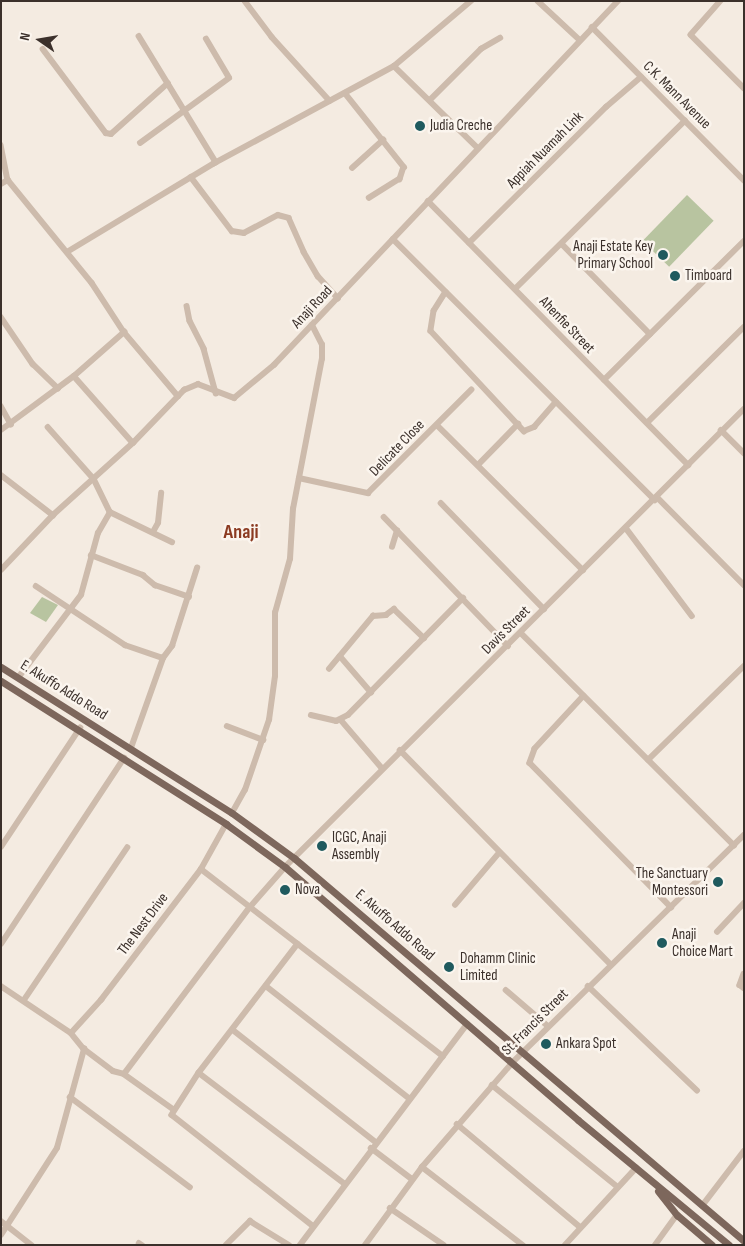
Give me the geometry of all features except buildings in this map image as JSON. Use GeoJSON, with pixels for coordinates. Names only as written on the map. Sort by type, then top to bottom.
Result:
{"type":"FeatureCollection","features":[{"type":"Feature","properties":{"kind":"main road","name":"E. Akuffo Addo Road"},"geometry":{"type":"LineString","coordinates":[[1,667],[232,812],[294,858],[744,1241]]}},
{"type":"Feature","properties":{"kind":"main road","name":"E. Akuffo Addo Road"},"geometry":{"type":"LineString","coordinates":[[1,681],[80,728],[226,824],[285,867],[650,1180],[729,1245]]}},
{"type":"Feature","properties":{"kind":"main road"},"geometry":{"type":"LineString","coordinates":[[650,1180],[677,1215],[712,1245]]}},
{"type":"Feature","properties":{"kind":"main road"},"geometry":{"type":"LineString","coordinates":[[728,1228],[744,1234]]}},
{"type":"Feature","properties":{"kind":"street"},"geometry":{"type":"LineString","coordinates":[[245,1],[272,37],[330,100]]}},
{"type":"Feature","properties":{"kind":"street"},"geometry":{"type":"LineString","coordinates":[[67,252],[216,162],[394,66],[471,1]]}},
{"type":"Feature","properties":{"kind":"street"},"geometry":{"type":"LineString","coordinates":[[538,1],[580,40]]}},
{"type":"Feature","properties":{"kind":"street","name":"Anaji Road"},"geometry":{"type":"LineString","coordinates":[[1,570],[53,514],[133,443],[178,396],[198,384],[232,399],[244,392],[338,298],[477,147],[618,1]]}},
{"type":"Feature","properties":{"kind":"street"},"geometry":{"type":"LineString","coordinates":[[721,1],[690,35],[744,88]]}},
{"type":"Feature","properties":{"kind":"street","name":"C.K. Mann Avenue"},"geometry":{"type":"LineString","coordinates":[[592,27],[744,180]]}},
{"type":"Feature","properties":{"kind":"street"},"geometry":{"type":"LineString","coordinates":[[139,36],[216,162]]}},
{"type":"Feature","properties":{"kind":"street"},"geometry":{"type":"LineString","coordinates":[[430,100],[481,49],[500,38]]}},
{"type":"Feature","properties":{"kind":"street"},"geometry":{"type":"LineString","coordinates":[[140,143],[184,109],[229,78],[206,39]]}},
{"type":"Feature","properties":{"kind":"street"},"geometry":{"type":"LineString","coordinates":[[43,49],[106,133],[111,134],[168,83]]}},
{"type":"Feature","properties":{"kind":"street"},"geometry":{"type":"LineString","coordinates":[[394,66],[477,147]]}},
{"type":"Feature","properties":{"kind":"street","name":"Appiah Nuamah Link"},"geometry":{"type":"LineString","coordinates":[[469,243],[606,107],[641,77]]}},
{"type":"Feature","properties":{"kind":"street"},"geometry":{"type":"LineString","coordinates":[[345,93],[402,161],[404,172],[400,179],[370,198]]}},
{"type":"Feature","properties":{"kind":"street"},"geometry":{"type":"LineString","coordinates":[[515,289],[685,121]]}},
{"type":"Feature","properties":{"kind":"street"},"geometry":{"type":"LineString","coordinates":[[352,168],[383,140]]}},
{"type":"Feature","properties":{"kind":"street"},"geometry":{"type":"LineString","coordinates":[[1,145],[8,180],[67,252],[124,332],[178,396]]}},
{"type":"Feature","properties":{"kind":"street"},"geometry":{"type":"LineString","coordinates":[[192,177],[232,231],[244,232],[278,214],[289,218],[308,260],[338,298]]}},
{"type":"Feature","properties":{"kind":"street"},"geometry":{"type":"LineString","coordinates":[[1,184],[8,180]]}},
{"type":"Feature","properties":{"kind":"street","name":"Ahenfie Street"},"geometry":{"type":"LineString","coordinates":[[428,201],[688,465]]}},
{"type":"Feature","properties":{"kind":"street"},"geometry":{"type":"LineString","coordinates":[[393,239],[556,402],[744,585]]}},
{"type":"Feature","properties":{"kind":"street"},"geometry":{"type":"LineString","coordinates":[[604,380],[744,241]]}},
{"type":"Feature","properties":{"kind":"street"},"geometry":{"type":"LineString","coordinates":[[562,244],[650,334]]}},
{"type":"Feature","properties":{"kind":"street"},"geometry":{"type":"LineString","coordinates":[[446,292],[434,311],[431,331],[518,424],[527,432],[556,402]]}},
{"type":"Feature","properties":{"kind":"street"},"geometry":{"type":"LineString","coordinates":[[187,306],[190,321],[204,349],[216,393]]}},
{"type":"Feature","properties":{"kind":"street"},"geometry":{"type":"LineString","coordinates":[[1,317],[33,364],[58,388]]}},
{"type":"Feature","properties":{"kind":"street"},"geometry":{"type":"LineString","coordinates":[[232,812],[245,790],[269,720],[275,676],[275,613],[290,559],[292,516],[322,358],[322,346],[312,325]]}},
{"type":"Feature","properties":{"kind":"street"},"geometry":{"type":"LineString","coordinates":[[647,423],[744,327]]}},
{"type":"Feature","properties":{"kind":"street"},"geometry":{"type":"LineString","coordinates":[[1,430],[74,376],[124,332]]}},
{"type":"Feature","properties":{"kind":"street"},"geometry":{"type":"LineString","coordinates":[[74,376],[133,443]]}},
{"type":"Feature","properties":{"kind":"street","name":"Delicate Close"},"geometry":{"type":"LineString","coordinates":[[299,478],[368,494],[471,390]]}},
{"type":"Feature","properties":{"kind":"street"},"geometry":{"type":"LineString","coordinates":[[1,406],[11,424]]}},
{"type":"Feature","properties":{"kind":"street","name":"Davis Street"},"geometry":{"type":"LineString","coordinates":[[124,1074],[250,907],[285,867],[400,750],[508,646],[744,409]]}},
{"type":"Feature","properties":{"kind":"street"},"geometry":{"type":"LineString","coordinates":[[479,464],[518,424]]}},
{"type":"Feature","properties":{"kind":"street"},"geometry":{"type":"LineString","coordinates":[[437,425],[479,464],[583,570]]}},
{"type":"Feature","properties":{"kind":"street"},"geometry":{"type":"LineString","coordinates":[[48,427],[94,479],[110,512],[172,542]]}},
{"type":"Feature","properties":{"kind":"street"},"geometry":{"type":"LineString","coordinates":[[722,430],[744,452]]}},
{"type":"Feature","properties":{"kind":"street"},"geometry":{"type":"LineString","coordinates":[[1,475],[53,514]]}},
{"type":"Feature","properties":{"kind":"street"},"geometry":{"type":"LineString","coordinates":[[154,532],[158,523],[161,493]]}},
{"type":"Feature","properties":{"kind":"street"},"geometry":{"type":"LineString","coordinates":[[441,503],[544,610]]}},
{"type":"Feature","properties":{"kind":"street"},"geometry":{"type":"LineString","coordinates":[[18,678],[64,614],[72,610],[82,595],[98,533],[110,512]]}},
{"type":"Feature","properties":{"kind":"street"},"geometry":{"type":"LineString","coordinates":[[384,517],[508,646]]}},
{"type":"Feature","properties":{"kind":"street"},"geometry":{"type":"LineString","coordinates":[[626,528],[692,616]]}},
{"type":"Feature","properties":{"kind":"street"},"geometry":{"type":"LineString","coordinates":[[392,548],[397,531]]}},
{"type":"Feature","properties":{"kind":"street"},"geometry":{"type":"LineString","coordinates":[[91,555],[143,576],[155,585],[189,596]]}},
{"type":"Feature","properties":{"kind":"street"},"geometry":{"type":"LineString","coordinates":[[131,748],[163,658],[172,646],[197,568]]}},
{"type":"Feature","properties":{"kind":"street"},"geometry":{"type":"LineString","coordinates":[[36,586],[125,645],[163,658]]}},
{"type":"Feature","properties":{"kind":"street"},"geometry":{"type":"LineString","coordinates":[[341,720],[463,598]]}},
{"type":"Feature","properties":{"kind":"street"},"geometry":{"type":"LineString","coordinates":[[329,669],[373,616],[386,615],[394,608],[424,638]]}},
{"type":"Feature","properties":{"kind":"street"},"geometry":{"type":"LineString","coordinates":[[521,633],[734,845]]}},
{"type":"Feature","properties":{"kind":"street"},"geometry":{"type":"LineString","coordinates":[[340,656],[371,692]]}},
{"type":"Feature","properties":{"kind":"street"},"geometry":{"type":"LineString","coordinates":[[648,760],[744,666]]}},
{"type":"Feature","properties":{"kind":"street"},"geometry":{"type":"LineString","coordinates":[[584,696],[535,749],[530,763],[671,907]]}},
{"type":"Feature","properties":{"kind":"street"},"geometry":{"type":"LineString","coordinates":[[311,715],[341,720],[382,768]]}},
{"type":"Feature","properties":{"kind":"street"},"geometry":{"type":"LineString","coordinates":[[227,726],[262,740]]}},
{"type":"Feature","properties":{"kind":"street"},"geometry":{"type":"LineString","coordinates":[[1,847],[80,728]]}},
{"type":"Feature","properties":{"kind":"street"},"geometry":{"type":"LineString","coordinates":[[400,750],[611,965]]}},
{"type":"Feature","properties":{"kind":"street"},"geometry":{"type":"LineString","coordinates":[[1,944],[124,758]]}},
{"type":"Feature","properties":{"kind":"street","name":"The Nest Drive"},"geometry":{"type":"LineString","coordinates":[[71,1034],[101,1000],[200,869],[226,824]]}},
{"type":"Feature","properties":{"kind":"street","name":"St. Francis Street"},"geometry":{"type":"LineString","coordinates":[[365,1245],[422,1166],[513,1062],[588,986],[744,835]]}},
{"type":"Feature","properties":{"kind":"street"},"geometry":{"type":"LineString","coordinates":[[24,1000],[127,848]]}},
{"type":"Feature","properties":{"kind":"street"},"geometry":{"type":"LineString","coordinates":[[455,905],[499,853]]}},
{"type":"Feature","properties":{"kind":"street"},"geometry":{"type":"LineString","coordinates":[[200,869],[443,1056]]}},
{"type":"Feature","properties":{"kind":"street"},"geometry":{"type":"LineString","coordinates":[[717,932],[744,903]]}},
{"type":"Feature","properties":{"kind":"street"},"geometry":{"type":"LineString","coordinates":[[173,1109],[298,944]]}},
{"type":"Feature","properties":{"kind":"street"},"geometry":{"type":"LineString","coordinates":[[744,974],[740,985],[744,988]]}},
{"type":"Feature","properties":{"kind":"street"},"geometry":{"type":"LineString","coordinates":[[1,986],[71,1034],[84,1050],[114,1071],[124,1074],[173,1109],[175,1119],[313,1226]]}},
{"type":"Feature","properties":{"kind":"street"},"geometry":{"type":"LineString","coordinates":[[266,986],[410,1099]]}},
{"type":"Feature","properties":{"kind":"street"},"geometry":{"type":"LineString","coordinates":[[588,986],[697,1090]]}},
{"type":"Feature","properties":{"kind":"street"},"geometry":{"type":"LineString","coordinates":[[506,990],[548,1026]]}},
{"type":"Feature","properties":{"kind":"street"},"geometry":{"type":"LineString","coordinates":[[300,1245],[344,1183],[467,1024]]}},
{"type":"Feature","properties":{"kind":"street"},"geometry":{"type":"LineString","coordinates":[[233,1030],[376,1142]]}},
{"type":"Feature","properties":{"kind":"street"},"geometry":{"type":"LineString","coordinates":[[1,1235],[53,1157],[84,1050]]}},
{"type":"Feature","properties":{"kind":"street"},"geometry":{"type":"LineString","coordinates":[[199,1073],[344,1183]]}},
{"type":"Feature","properties":{"kind":"street"},"geometry":{"type":"LineString","coordinates":[[492,1085],[618,1187]]}},
{"type":"Feature","properties":{"kind":"street"},"geometry":{"type":"LineString","coordinates":[[70,1097],[190,1187]]}},
{"type":"Feature","properties":{"kind":"street"},"geometry":{"type":"LineString","coordinates":[[457,1124],[580,1227]]}},
{"type":"Feature","properties":{"kind":"street"},"geometry":{"type":"LineString","coordinates":[[371,1148],[412,1179]]}},
{"type":"Feature","properties":{"kind":"street"},"geometry":{"type":"LineString","coordinates":[[702,1206],[744,1151]]}},
{"type":"Feature","properties":{"kind":"street"},"geometry":{"type":"LineString","coordinates":[[422,1166],[523,1245]]}},
{"type":"Feature","properties":{"kind":"street"},"geometry":{"type":"LineString","coordinates":[[565,1245],[636,1168]]}},
{"type":"Feature","properties":{"kind":"street"},"geometry":{"type":"LineString","coordinates":[[390,1208],[444,1245]]}},
{"type":"Feature","properties":{"kind":"street"},"geometry":{"type":"LineString","coordinates":[[655,1245],[677,1215]]}},
{"type":"Feature","properties":{"kind":"street"},"geometry":{"type":"LineString","coordinates":[[1,1221],[32,1245]]}},
{"type":"Feature","properties":{"kind":"street"},"geometry":{"type":"LineString","coordinates":[[226,1245],[250,1221],[289,1245]]}},
{"type":"Feature","properties":{"kind":"green space"},"geometry":{"type":"Polygon","coordinates":[[[687,195],[714,221],[669,267],[643,241],[687,195]]]}},
{"type":"Feature","properties":{"kind":"green space"},"geometry":{"type":"Polygon","coordinates":[[[42,597],[58,605],[46,622],[30,613],[42,597]]]}},
{"type":"Feature","properties":{"kind":"place","name":"Judia Creche"},"geometry":{"type":"Point","coordinates":[420,126]}},
{"type":"Feature","properties":{"kind":"place","name":"Anaji Estate Key Primary School"},"geometry":{"type":"Point","coordinates":[663,255]}},
{"type":"Feature","properties":{"kind":"place","name":"Timboard"},"geometry":{"type":"Point","coordinates":[675,276]}},
{"type":"Feature","properties":{"kind":"place","name":"ICGC, Anaji Assembly"},"geometry":{"type":"Point","coordinates":[322,846]}},
{"type":"Feature","properties":{"kind":"place","name":"The Sanctuary Montessori"},"geometry":{"type":"Point","coordinates":[718,882]}},
{"type":"Feature","properties":{"kind":"place","name":"Nova"},"geometry":{"type":"Point","coordinates":[285,890]}},
{"type":"Feature","properties":{"kind":"place","name":"Anaji Choice Mart"},"geometry":{"type":"Point","coordinates":[662,943]}},
{"type":"Feature","properties":{"kind":"place","name":"Dohamm Clinic Limited"},"geometry":{"type":"Point","coordinates":[449,967]}},
{"type":"Feature","properties":{"kind":"place","name":"Ankara Spot"},"geometry":{"type":"Point","coordinates":[546,1044]}},
{"type":"Feature","properties":{"kind":"district","name":"Anaji"},"geometry":{"type":"Point","coordinates":[241,532]}}]}
